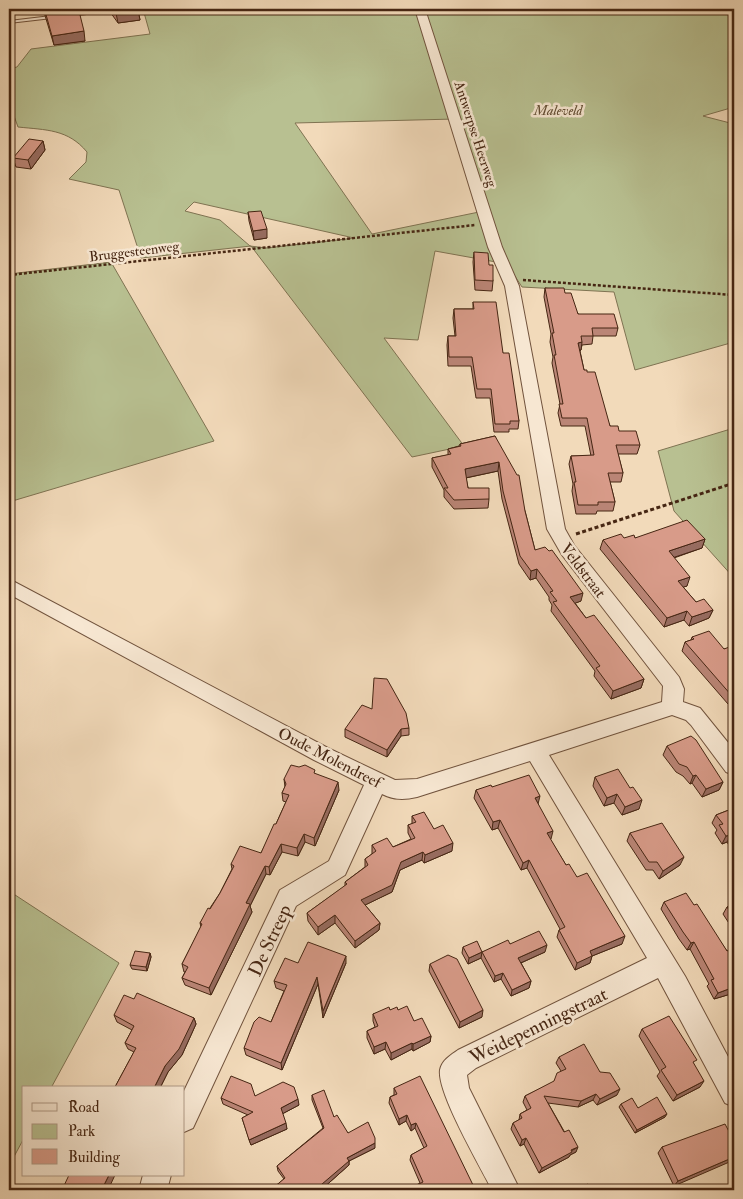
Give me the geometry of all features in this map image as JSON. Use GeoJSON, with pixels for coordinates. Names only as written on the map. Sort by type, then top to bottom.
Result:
{"type":"FeatureCollection","features":[{"type":"Feature","properties":{"kind":"street","name":"Antwerpse Heerweg"},"geometry":{"type":"LineString","coordinates":[[420,9],[488,223],[506,273]]}},
{"type":"Feature","properties":{"kind":"street","name":"Veldstraat"},"geometry":{"type":"LineString","coordinates":[[506,273],[512,286],[551,511],[556,529],[568,550],[672,683],[674,689],[672,706]]}},
{"type":"Feature","properties":{"kind":"street","name":"Oude Molendreef"},"geometry":{"type":"LineString","coordinates":[[9,586],[377,783],[394,789],[406,790],[535,751],[672,706]]}},
{"type":"Feature","properties":{"kind":"street"},"geometry":{"type":"LineString","coordinates":[[672,706],[693,714],[734,766]]}},
{"type":"Feature","properties":{"kind":"street"},"geometry":{"type":"LineString","coordinates":[[535,751],[663,963],[734,1094]]}},
{"type":"Feature","properties":{"kind":"street","name":"De Streep"},"geometry":{"type":"LineString","coordinates":[[185,1117],[288,898],[329,875],[336,868],[365,804],[377,783]]}},
{"type":"Feature","properties":{"kind":"street","name":"Weidepenningstraat"},"geometry":{"type":"LineString","coordinates":[[506,1190],[456,1090],[453,1070],[467,1058],[663,963]]}},
{"type":"Feature","properties":{"kind":"street"},"geometry":{"type":"LineString","coordinates":[[153,1190],[157,1176]]}},
{"type":"Feature","properties":{"kind":"lane"},"geometry":{"type":"LineString","coordinates":[[9,22],[102,11]]}},
{"type":"Feature","properties":{"kind":"path","name":"Bruggesteenweg"},"geometry":{"type":"LineString","coordinates":[[9,275],[488,223]]}},
{"type":"Feature","properties":{"kind":"path"},"geometry":{"type":"LineString","coordinates":[[506,273],[734,295]]}},
{"type":"Feature","properties":{"kind":"path"},"geometry":{"type":"LineString","coordinates":[[561,539],[734,483]]}},
{"type":"Feature","properties":{"kind":"green space","name":"Maleveld"},"geometry":{"type":"Polygon","coordinates":[[[143,9],[734,9],[734,107],[703,116],[734,124],[734,342],[635,370],[614,292],[522,287],[505,261],[496,262],[435,251],[418,340],[384,338],[464,446],[412,457],[251,246],[266,248],[355,238],[194,202],[185,211],[220,220],[250,246],[141,258],[119,190],[69,179],[86,162],[87,152],[80,144],[56,132],[18,127],[9,102],[9,69],[17,67],[31,49],[150,34],[143,9]],[[455,119],[295,123],[372,234],[479,212],[455,119]]]}},
{"type":"Feature","properties":{"kind":"green space"},"geometry":{"type":"Polygon","coordinates":[[[111,262],[214,441],[9,502],[9,274],[111,262]]]}},
{"type":"Feature","properties":{"kind":"green space"},"geometry":{"type":"Polygon","coordinates":[[[734,428],[734,578],[674,511],[658,451],[734,428]]]}},
{"type":"Feature","properties":{"kind":"green space"},"geometry":{"type":"Polygon","coordinates":[[[9,891],[119,963],[52,1086],[22,1086],[22,1142],[9,1166],[9,891]]]}},
{"type":"Feature","properties":{"kind":"building"},"geometry":{"type":"Polygon","coordinates":[[[68,9],[69,12],[79,11],[84,31],[52,36],[45,11],[68,9]]]}},
{"type":"Feature","properties":{"kind":"building"},"geometry":{"type":"Polygon","coordinates":[[[113,9],[138,9],[138,10],[116,13],[113,9]]]}},
{"type":"Feature","properties":{"kind":"building"},"geometry":{"type":"Polygon","coordinates":[[[29,139],[43,141],[28,160],[13,158],[29,139]]]}},
{"type":"Feature","properties":{"kind":"building"},"geometry":{"type":"Polygon","coordinates":[[[261,211],[267,229],[253,231],[248,212],[261,211]]]}},
{"type":"Feature","properties":{"kind":"building"},"geometry":{"type":"Polygon","coordinates":[[[474,252],[488,253],[489,265],[493,265],[493,281],[475,280],[474,252]]]}},
{"type":"Feature","properties":{"kind":"building"},"geometry":{"type":"Polygon","coordinates":[[[545,288],[564,288],[565,293],[571,293],[578,314],[614,314],[618,328],[592,328],[593,336],[581,336],[582,342],[578,343],[584,370],[595,372],[610,426],[618,426],[619,431],[636,431],[640,445],[616,445],[623,473],[608,473],[615,502],[598,502],[598,505],[578,505],[571,456],[594,455],[587,418],[562,418],[559,404],[563,404],[554,355],[556,355],[552,333],[554,333],[545,288]]]}},
{"type":"Feature","properties":{"kind":"building"},"geometry":{"type":"Polygon","coordinates":[[[473,302],[496,302],[503,353],[509,353],[519,421],[510,421],[510,424],[495,424],[491,389],[477,389],[472,357],[449,357],[448,336],[456,336],[454,309],[474,309],[473,302]]]}},
{"type":"Feature","properties":{"kind":"building"},"geometry":{"type":"Polygon","coordinates":[[[495,436],[517,475],[519,475],[525,511],[535,550],[545,547],[549,551],[552,550],[583,593],[570,597],[586,618],[594,615],[644,679],[613,691],[596,668],[600,666],[553,602],[557,601],[550,592],[553,591],[537,569],[531,571],[520,556],[503,491],[499,462],[465,469],[468,488],[489,488],[489,499],[454,500],[444,488],[448,488],[432,458],[451,454],[448,449],[461,446],[460,444],[495,436]]]}},
{"type":"Feature","properties":{"kind":"building"},"geometry":{"type":"Polygon","coordinates":[[[687,520],[705,539],[669,551],[690,577],[678,581],[696,602],[704,599],[713,610],[692,617],[687,611],[667,618],[603,540],[621,534],[624,538],[634,535],[635,538],[687,520]]]}},
{"type":"Feature","properties":{"kind":"building"},"geometry":{"type":"Polygon","coordinates":[[[709,631],[724,649],[732,646],[734,648],[734,695],[732,696],[685,642],[694,639],[692,637],[709,631]]]}},
{"type":"Feature","properties":{"kind":"building"},"geometry":{"type":"Polygon","coordinates":[[[374,678],[387,679],[406,713],[409,728],[401,729],[387,750],[345,729],[362,705],[372,709],[374,678]]]}},
{"type":"Feature","properties":{"kind":"building"},"geometry":{"type":"Polygon","coordinates":[[[691,736],[696,740],[723,782],[706,789],[696,775],[693,776],[687,767],[679,764],[667,746],[691,736]]]}},
{"type":"Feature","properties":{"kind":"building"},"geometry":{"type":"Polygon","coordinates":[[[291,765],[299,767],[305,765],[315,770],[314,773],[338,782],[314,838],[304,834],[297,848],[281,844],[269,867],[265,866],[246,903],[250,904],[209,988],[182,978],[188,967],[182,964],[202,924],[200,923],[208,908],[210,909],[220,893],[234,866],[231,864],[240,846],[261,853],[274,824],[276,824],[289,795],[282,793],[286,784],[284,779],[291,765]]]}},
{"type":"Feature","properties":{"kind":"building"},"geometry":{"type":"Polygon","coordinates":[[[618,769],[630,788],[633,787],[642,800],[625,807],[617,794],[607,798],[595,777],[618,769]]]}},
{"type":"Feature","properties":{"kind":"building"},"geometry":{"type":"Polygon","coordinates":[[[529,775],[540,796],[535,798],[553,831],[547,833],[566,865],[569,864],[577,877],[587,873],[625,936],[590,951],[592,956],[577,963],[559,930],[565,927],[529,860],[523,863],[500,820],[493,822],[476,790],[529,775]]]}},
{"type":"Feature","properties":{"kind":"building"},"geometry":{"type":"Polygon","coordinates":[[[734,808],[734,840],[731,835],[726,836],[719,825],[723,824],[716,815],[734,808]]]}},
{"type":"Feature","properties":{"kind":"building"},"geometry":{"type":"Polygon","coordinates":[[[424,812],[434,829],[443,825],[453,843],[425,855],[423,852],[401,862],[392,885],[361,900],[380,923],[355,941],[335,915],[318,927],[307,913],[347,884],[345,882],[368,865],[365,859],[376,851],[372,845],[387,838],[393,847],[415,838],[408,825],[416,822],[412,816],[424,812]]]}},
{"type":"Feature","properties":{"kind":"building"},"geometry":{"type":"Polygon","coordinates":[[[662,823],[684,857],[663,871],[657,862],[649,862],[630,833],[662,823]]]}},
{"type":"Feature","properties":{"kind":"building"},"geometry":{"type":"Polygon","coordinates":[[[686,893],[694,905],[697,904],[727,951],[734,948],[734,987],[718,993],[711,980],[714,979],[694,942],[691,943],[664,902],[686,893]]]}},
{"type":"Feature","properties":{"kind":"building"},"geometry":{"type":"Polygon","coordinates":[[[734,904],[734,917],[727,907],[734,904]]]}},
{"type":"Feature","properties":{"kind":"building"},"geometry":{"type":"Polygon","coordinates":[[[539,931],[547,945],[518,958],[531,981],[512,990],[503,973],[495,976],[482,952],[508,940],[510,944],[539,931]]]}},
{"type":"Feature","properties":{"kind":"building"},"geometry":{"type":"Polygon","coordinates":[[[477,941],[482,952],[469,958],[463,947],[477,941]]]}},
{"type":"Feature","properties":{"kind":"building"},"geometry":{"type":"Polygon","coordinates":[[[308,942],[346,956],[323,1011],[317,977],[281,1063],[244,1048],[254,1022],[259,1017],[271,1022],[287,985],[274,981],[285,958],[298,963],[308,942]]]}},
{"type":"Feature","properties":{"kind":"building"},"geometry":{"type":"Polygon","coordinates":[[[135,951],[150,953],[146,967],[130,965],[135,951]]]}},
{"type":"Feature","properties":{"kind":"building"},"geometry":{"type":"Polygon","coordinates":[[[448,955],[457,959],[483,1010],[460,1022],[430,964],[448,955]]]}},
{"type":"Feature","properties":{"kind":"building"},"geometry":{"type":"Polygon","coordinates":[[[137,993],[194,1018],[179,1049],[165,1066],[155,1086],[116,1086],[136,1048],[125,1043],[134,1026],[114,1015],[124,995],[134,999],[137,993]]]}},
{"type":"Feature","properties":{"kind":"building"},"geometry":{"type":"Polygon","coordinates":[[[407,1006],[414,1021],[422,1018],[431,1036],[391,1053],[386,1042],[374,1047],[367,1031],[378,1026],[373,1014],[389,1007],[390,1010],[397,1007],[398,1010],[407,1006]]]}},
{"type":"Feature","properties":{"kind":"building"},"geometry":{"type":"Polygon","coordinates":[[[669,1016],[697,1060],[693,1062],[704,1081],[677,1095],[661,1070],[666,1067],[642,1029],[669,1016]]]}},
{"type":"Feature","properties":{"kind":"building"},"geometry":{"type":"Polygon","coordinates":[[[584,1044],[600,1072],[610,1073],[620,1089],[600,1099],[596,1094],[581,1101],[544,1096],[564,1132],[569,1130],[578,1147],[542,1168],[526,1138],[522,1140],[513,1123],[522,1118],[520,1114],[531,1108],[525,1096],[554,1081],[557,1073],[566,1069],[559,1057],[584,1044]]]}},
{"type":"Feature","properties":{"kind":"building"},"geometry":{"type":"Polygon","coordinates":[[[231,1076],[251,1084],[255,1096],[283,1082],[294,1087],[298,1099],[281,1108],[286,1123],[249,1140],[242,1118],[253,1112],[221,1098],[231,1076]]]}},
{"type":"Feature","properties":{"kind":"building"},"geometry":{"type":"Polygon","coordinates":[[[420,1076],[473,1185],[463,1190],[412,1190],[411,1188],[423,1182],[411,1155],[427,1146],[416,1123],[411,1125],[407,1115],[399,1119],[390,1097],[397,1094],[394,1088],[420,1076]]]}},
{"type":"Feature","properties":{"kind":"building"},"geometry":{"type":"Polygon","coordinates":[[[324,1090],[334,1117],[337,1115],[348,1133],[368,1122],[375,1138],[375,1143],[347,1158],[349,1161],[315,1190],[275,1190],[273,1188],[285,1178],[277,1166],[324,1128],[312,1095],[324,1090]]]}},
{"type":"Feature","properties":{"kind":"building"},"geometry":{"type":"Polygon","coordinates":[[[657,1097],[667,1114],[637,1130],[621,1104],[632,1098],[638,1108],[657,1097]]]}},
{"type":"Feature","properties":{"kind":"building"},"geometry":{"type":"Polygon","coordinates":[[[725,1124],[734,1141],[734,1157],[678,1181],[662,1147],[725,1124]]]}},
{"type":"Feature","properties":{"kind":"building"},"geometry":{"type":"Polygon","coordinates":[[[69,1176],[108,1176],[103,1187],[109,1190],[62,1190],[69,1176]]]}},
{"type":"Feature","properties":{"kind":"building"},"geometry":{"type":"Polygon","coordinates":[[[588,1184],[591,1190],[577,1190],[588,1184]]]}},
{"type":"Feature","properties":{"kind":"building"},"geometry":{"type":"Polygon","coordinates":[[[572,1185],[575,1190],[561,1190],[572,1185]]]}}]}
